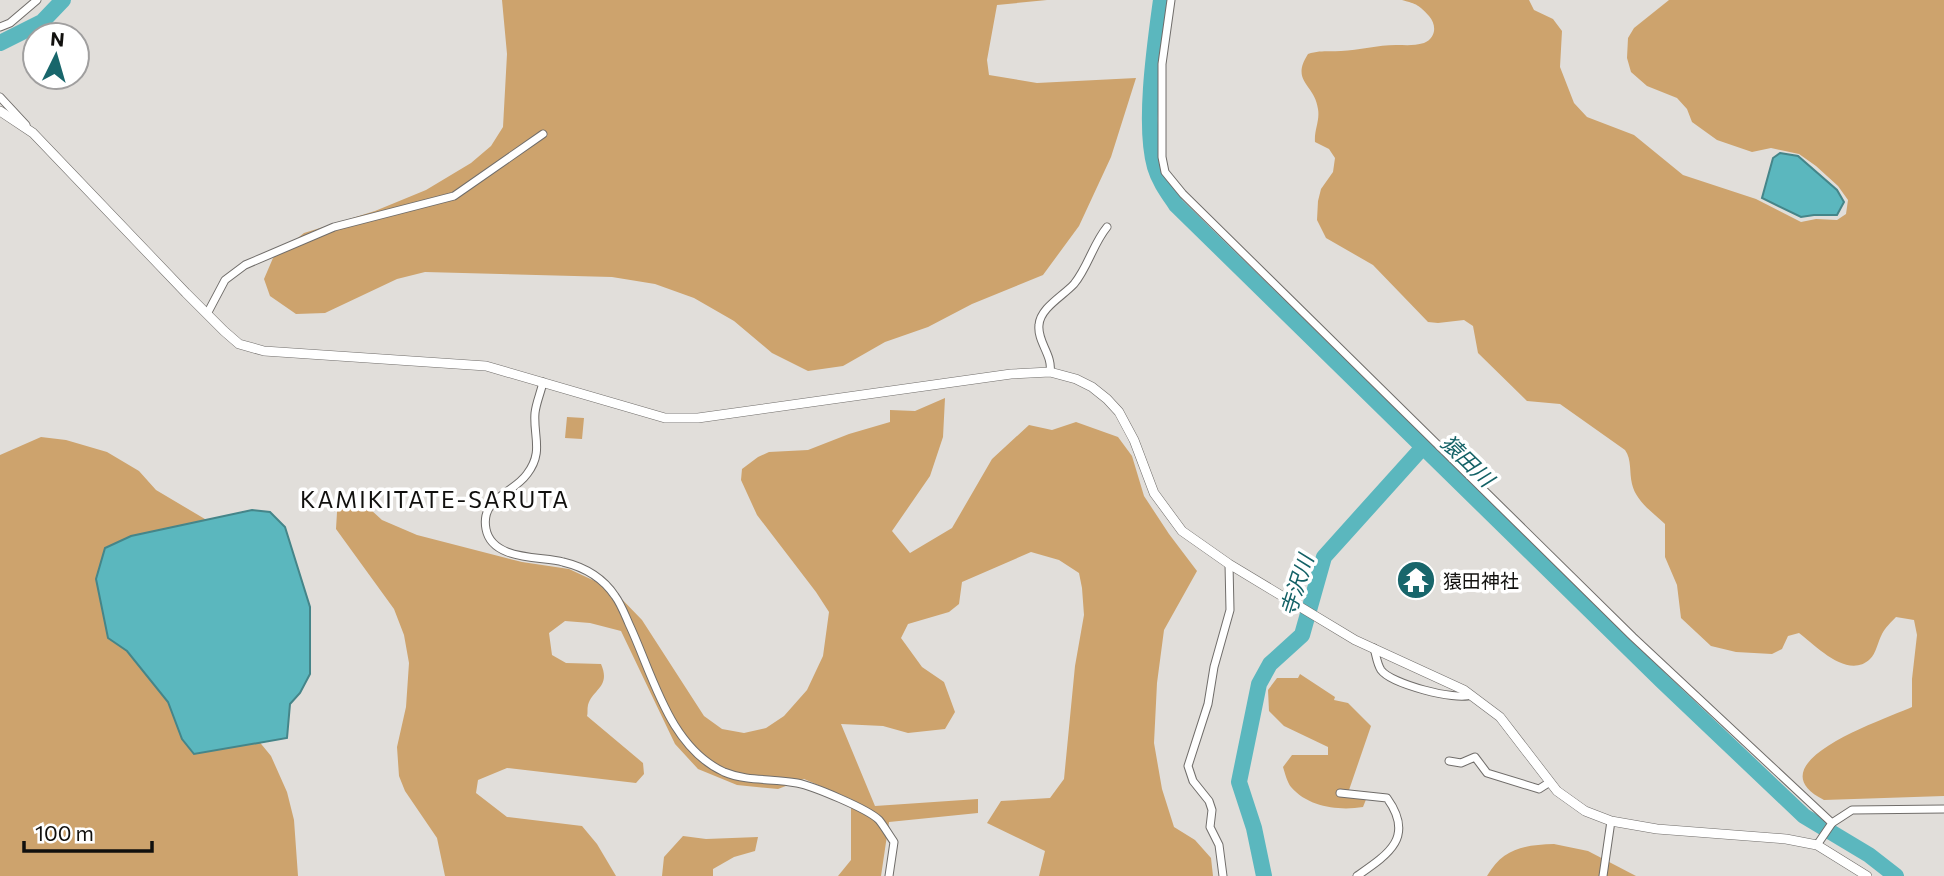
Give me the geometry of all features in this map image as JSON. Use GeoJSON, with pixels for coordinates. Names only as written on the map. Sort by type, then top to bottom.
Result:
{"type":"FeatureCollection","features":[{"type":"Feature","properties":{"kind":"street"},"geometry":{"type":"LineString","coordinates":[[0,27],[10,23],[37,0]]}},
{"type":"Feature","properties":{"kind":"street"},"geometry":{"type":"LineString","coordinates":[[1171,0],[1162,64],[1162,157],[1165,172],[1183,194],[1633,637],[1831,824]]}},
{"type":"Feature","properties":{"kind":"street"},"geometry":{"type":"LineString","coordinates":[[0,97],[239,344],[264,351],[485,366],[665,418],[698,418],[1011,374],[1050,372],[1076,379],[1092,387],[1119,412],[1131,433],[1154,493],[1182,531],[1229,564],[1355,640],[1471,695],[1500,717],[1556,791],[1585,811],[1611,821],[1657,829],[1786,839],[1817,845],[1867,876]]}},
{"type":"Feature","properties":{"kind":"street"},"geometry":{"type":"LineString","coordinates":[[0,111],[33,134]]}},
{"type":"Feature","properties":{"kind":"street"},"geometry":{"type":"LineString","coordinates":[[207,313],[225,280],[245,265],[334,227],[454,196],[543,134]]}},
{"type":"Feature","properties":{"kind":"street"},"geometry":{"type":"LineString","coordinates":[[1050,372],[1052,363],[1040,335],[1039,321],[1043,313],[1075,283],[1098,238],[1107,227]]}},
{"type":"Feature","properties":{"kind":"street"},"geometry":{"type":"LineString","coordinates":[[543,383],[535,413],[538,449],[528,473],[488,507],[485,519],[490,540],[508,552],[522,557],[562,561],[591,572],[616,596],[669,718],[705,761],[726,772],[750,779],[807,786],[878,819],[894,842],[889,876]]}},
{"type":"Feature","properties":{"kind":"street"},"geometry":{"type":"LineString","coordinates":[[1223,876],[1219,845],[1210,827],[1212,810],[1209,801],[1193,781],[1188,766],[1208,704],[1214,667],[1230,610],[1229,564]]}},
{"type":"Feature","properties":{"kind":"street"},"geometry":{"type":"LineString","coordinates":[[1374,648],[1381,670],[1392,678],[1452,696],[1464,698],[1471,695]]}},
{"type":"Feature","properties":{"kind":"street"},"geometry":{"type":"LineString","coordinates":[[1449,761],[1461,763],[1475,758],[1487,773],[1539,789],[1550,782]]}},
{"type":"Feature","properties":{"kind":"street"},"geometry":{"type":"LineString","coordinates":[[1340,793],[1387,798],[1397,812],[1398,841],[1390,852],[1357,876]]}},
{"type":"Feature","properties":{"kind":"street"},"geometry":{"type":"LineString","coordinates":[[1817,845],[1831,824],[1852,810],[1944,809]]}},
{"type":"Feature","properties":{"kind":"street"},"geometry":{"type":"LineString","coordinates":[[1603,876],[1611,821]]}},
{"type":"Feature","properties":{"kind":"shaded area"},"geometry":{"type":"Polygon","coordinates":[[[502,0],[1047,0],[997,5],[987,60],[989,75],[1037,83],[1136,78],[1111,157],[1079,226],[1043,275],[972,304],[928,327],[885,342],[843,366],[808,371],[772,353],[734,321],[694,298],[655,284],[612,277],[425,272],[397,279],[325,313],[296,314],[270,296],[264,279],[273,258],[304,233],[375,211],[426,190],[471,163],[491,146],[503,127],[507,54],[502,0]]]}},
{"type":"Feature","properties":{"kind":"shaded area"},"geometry":{"type":"Polygon","coordinates":[[[1402,0],[1529,0],[1534,10],[1553,19],[1562,31],[1560,67],[1574,103],[1587,117],[1634,135],[1683,175],[1756,199],[1801,222],[1816,219],[1837,220],[1846,214],[1848,200],[1838,186],[1799,154],[1771,148],[1752,152],[1717,140],[1692,122],[1687,109],[1677,98],[1647,86],[1631,72],[1627,58],[1628,38],[1634,28],[1669,0],[1944,0],[1944,796],[1824,800],[1806,786],[1803,772],[1813,757],[1831,744],[1912,707],[1917,635],[1914,620],[1896,617],[1883,632],[1872,657],[1852,666],[1833,659],[1799,633],[1788,636],[1782,649],[1772,654],[1736,652],[1711,646],[1681,618],[1677,585],[1665,557],[1665,524],[1637,496],[1625,450],[1560,404],[1527,401],[1478,353],[1473,326],[1464,320],[1428,322],[1373,265],[1326,238],[1317,220],[1318,201],[1321,189],[1333,172],[1335,158],[1329,149],[1315,142],[1318,109],[1302,77],[1303,63],[1308,54],[1317,52],[1413,45],[1428,41],[1434,31],[1432,20],[1417,5],[1402,0]]]}},
{"type":"Feature","properties":{"kind":"shaded area"},"geometry":{"type":"Polygon","coordinates":[[[945,398],[943,437],[930,476],[892,531],[910,553],[952,528],[992,459],[1029,425],[1052,430],[1076,422],[1118,437],[1132,456],[1144,496],[1197,571],[1164,630],[1157,683],[1154,743],[1162,789],[1174,827],[1195,840],[1211,858],[1213,876],[1039,876],[1045,851],[987,823],[1001,801],[1050,798],[1064,779],[1075,666],[1084,615],[1082,588],[1079,573],[1059,560],[1031,552],[962,582],[959,604],[949,612],[908,624],[901,638],[922,667],[944,682],[955,712],[945,729],[908,733],[883,726],[841,724],[875,806],[978,799],[978,813],[889,822],[881,876],[838,876],[851,860],[851,799],[804,779],[778,789],[737,785],[698,769],[675,744],[621,631],[590,623],[565,621],[549,633],[552,655],[566,663],[601,664],[604,672],[603,683],[590,700],[587,716],[643,763],[644,774],[636,783],[507,768],[478,780],[476,793],[507,817],[582,826],[597,844],[616,876],[445,876],[437,838],[405,791],[399,776],[397,747],[406,707],[409,663],[404,635],[394,609],[336,529],[338,496],[359,499],[382,520],[417,535],[522,562],[569,569],[612,589],[642,620],[704,716],[722,729],[744,733],[766,728],[784,716],[807,690],[823,656],[829,612],[757,515],[741,480],[742,469],[769,452],[808,450],[890,422],[890,410],[915,411],[945,398]]]}},
{"type":"Feature","properties":{"kind":"shaded area"},"geometry":{"type":"Polygon","coordinates":[[[567,417],[584,418],[582,439],[565,438],[567,417]]]}},
{"type":"Feature","properties":{"kind":"shaded area"},"geometry":{"type":"Polygon","coordinates":[[[41,437],[66,440],[107,452],[139,471],[156,490],[215,525],[234,711],[271,756],[287,792],[294,820],[298,876],[0,876],[0,455],[41,437]]]}},
{"type":"Feature","properties":{"kind":"shaded area"},"geometry":{"type":"Polygon","coordinates":[[[1300,674],[1335,697],[1334,700],[1348,703],[1371,726],[1349,790],[1369,792],[1363,807],[1324,806],[1298,794],[1288,783],[1283,767],[1292,755],[1328,755],[1328,747],[1284,726],[1269,711],[1268,690],[1277,678],[1298,678],[1300,674]]]}},
{"type":"Feature","properties":{"kind":"shaded area"},"geometry":{"type":"Polygon","coordinates":[[[683,836],[706,839],[758,837],[755,851],[734,857],[713,869],[713,876],[662,876],[664,857],[683,836]]]}},
{"type":"Feature","properties":{"kind":"shaded area"},"geometry":{"type":"Polygon","coordinates":[[[1554,844],[1588,851],[1636,876],[1487,876],[1500,859],[1515,850],[1533,845],[1554,844]]]}},
{"type":"Feature","properties":{"kind":"water"},"geometry":{"type":"Polygon","coordinates":[[[1780,153],[1798,156],[1837,190],[1844,202],[1837,215],[1801,217],[1762,198],[1773,158],[1780,153]]]}},
{"type":"Feature","properties":{"kind":"water"},"geometry":{"type":"Polygon","coordinates":[[[252,510],[270,512],[285,527],[310,607],[310,674],[300,693],[290,704],[287,738],[194,754],[182,739],[168,702],[127,651],[108,638],[96,579],[105,548],[131,536],[252,510]]]}},
{"type":"Feature","properties":{"kind":"waterway","name":"猿田川"},"geometry":{"type":"LineString","coordinates":[[0,43],[42,22],[63,0]]}},
{"type":"Feature","properties":{"kind":"waterway","name":"猿田川"},"geometry":{"type":"LineString","coordinates":[[1161,0],[1151,84],[1150,129],[1155,167],[1176,205],[1662,681],[1804,816],[1869,855],[1896,876]]}},
{"type":"Feature","properties":{"kind":"waterway","name":"寺沢川"},"geometry":{"type":"LineString","coordinates":[[1264,876],[1254,828],[1239,782],[1259,684],[1270,664],[1302,635],[1324,557],[1423,447]]}},
{"type":"Feature","properties":{"kind":"place","name":"猿田神社"},"geometry":{"type":"Point","coordinates":[1416,580]}},
{"type":"Feature","properties":{"kind":"district","name":"KAMIKITATE-SARUTA"},"geometry":{"type":"Point","coordinates":[435,499]}}]}
